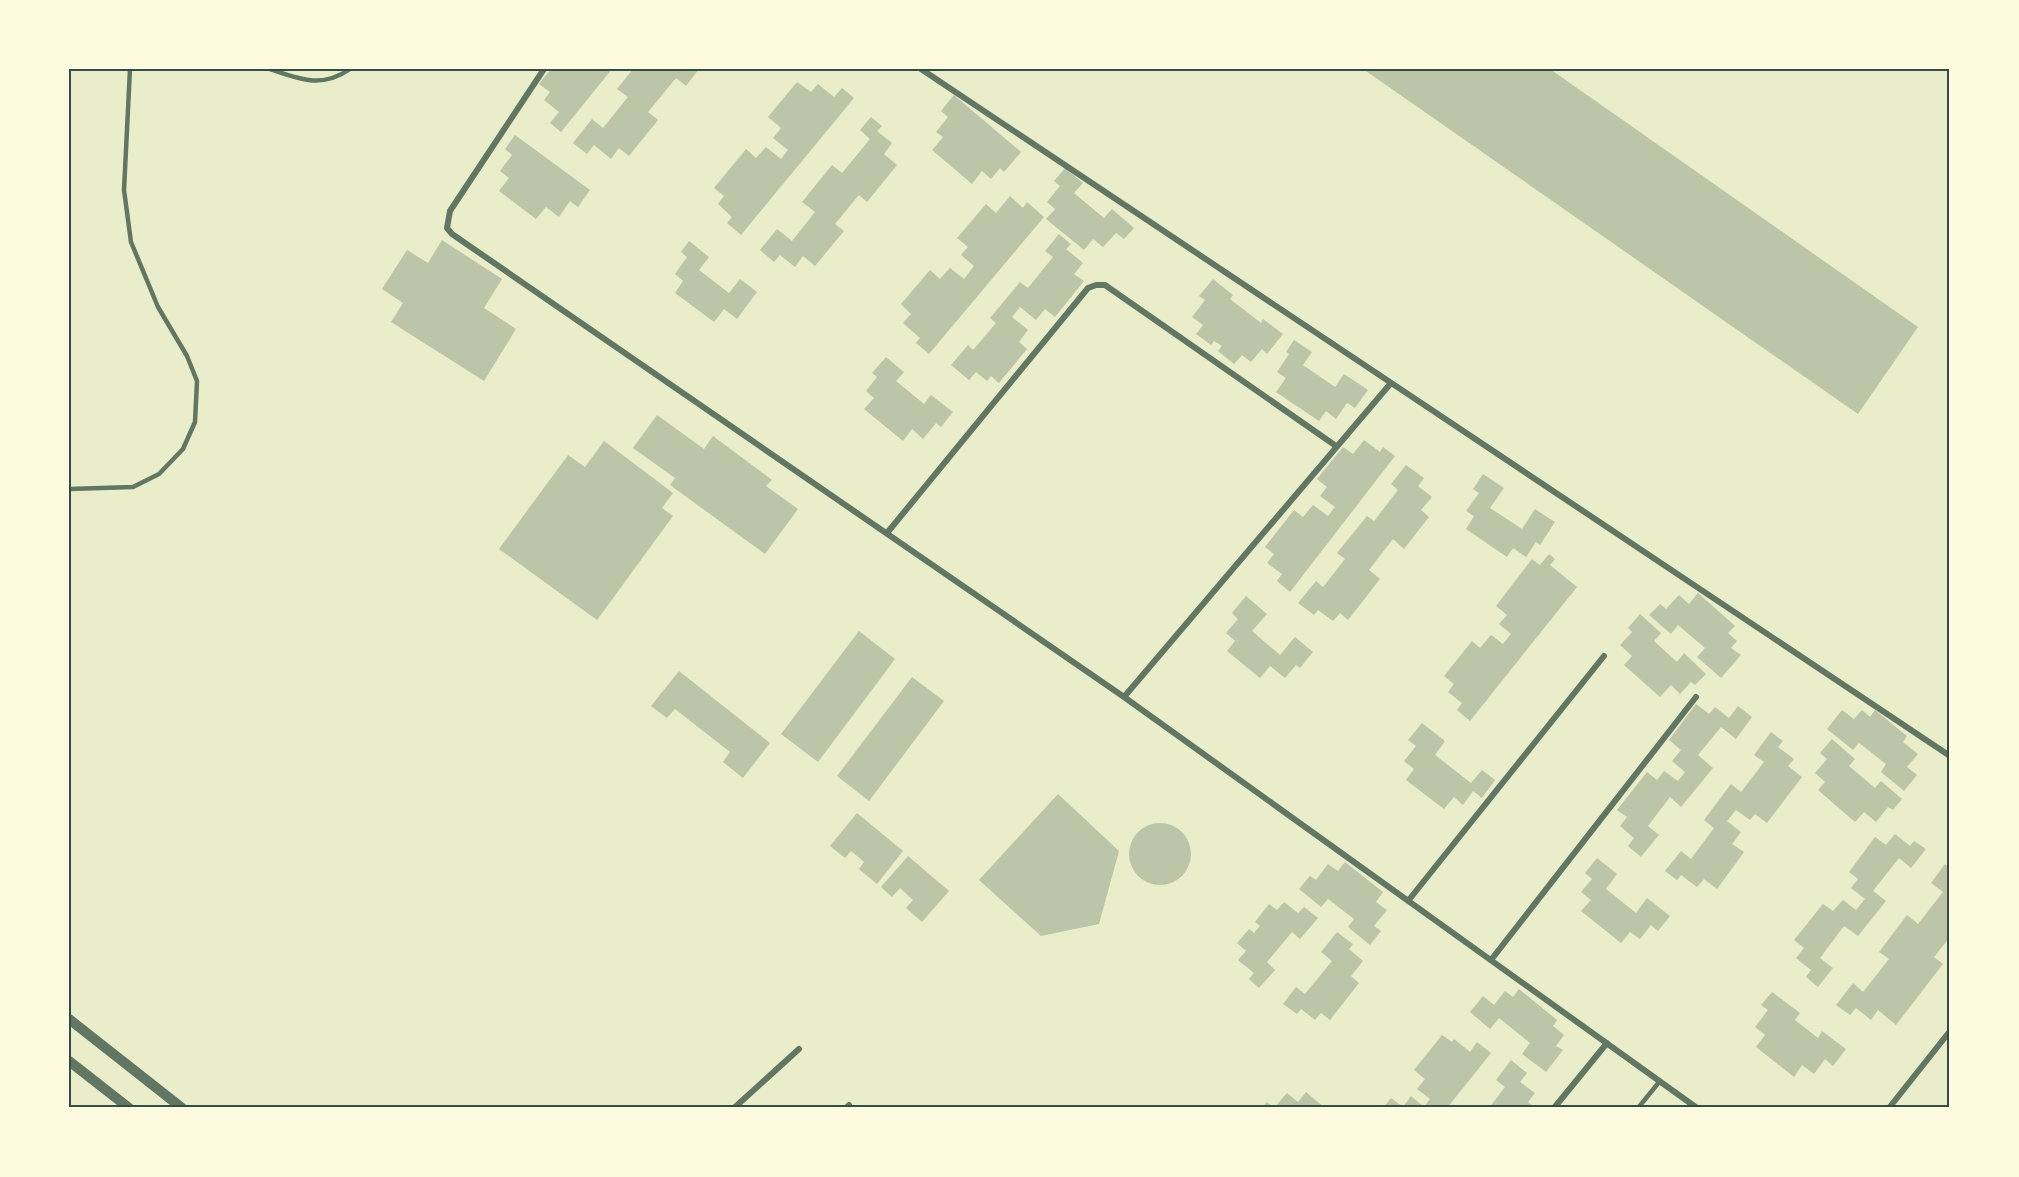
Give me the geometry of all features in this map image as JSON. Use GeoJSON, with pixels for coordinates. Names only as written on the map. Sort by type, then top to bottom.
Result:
{"type":"FeatureCollection","features":[{"type":"Feature","properties":{"kind":"street"},"geometry":{"type":"LineString","coordinates":[[544,69],[450,211],[447,228],[452,234],[1124,697],[1697,1108]]}},
{"type":"Feature","properties":{"kind":"street"},"geometry":{"type":"LineString","coordinates":[[921,69],[1950,756]]}},
{"type":"Feature","properties":{"kind":"street"},"geometry":{"type":"LineString","coordinates":[[887,533],[1088,288],[1096,285],[1105,285],[1336,446]]}},
{"type":"Feature","properties":{"kind":"street"},"geometry":{"type":"LineString","coordinates":[[1124,697],[1391,383]]}},
{"type":"Feature","properties":{"kind":"street"},"geometry":{"type":"LineString","coordinates":[[1408,901],[1604,656]]}},
{"type":"Feature","properties":{"kind":"street"},"geometry":{"type":"LineString","coordinates":[[1491,960],[1696,697]]}},
{"type":"Feature","properties":{"kind":"street"},"geometry":{"type":"LineString","coordinates":[[69,1019],[182,1108]]}},
{"type":"Feature","properties":{"kind":"street"},"geometry":{"type":"LineString","coordinates":[[1888,1108],[1950,1031]]}},
{"type":"Feature","properties":{"kind":"street"},"geometry":{"type":"LineString","coordinates":[[1554,1108],[1607,1043]]}},
{"type":"Feature","properties":{"kind":"street"},"geometry":{"type":"LineString","coordinates":[[734,1108],[799,1049]]}},
{"type":"Feature","properties":{"kind":"street"},"geometry":{"type":"LineString","coordinates":[[69,1061],[129,1108]]}},
{"type":"Feature","properties":{"kind":"lane"},"geometry":{"type":"LineString","coordinates":[[69,489],[133,488],[159,474],[183,449],[195,422],[197,381],[187,356],[158,307],[131,242],[124,190],[130,69]]}},
{"type":"Feature","properties":{"kind":"lane"},"geometry":{"type":"LineString","coordinates":[[270,69],[309,81],[338,77],[350,69]]}},
{"type":"Feature","properties":{"kind":"lane"},"geometry":{"type":"LineString","coordinates":[[1638,1108],[1660,1081]]}},
{"type":"Feature","properties":{"kind":"building"},"geometry":{"type":"Polygon","coordinates":[[[551,69],[612,69],[561,132],[550,123],[559,112],[544,100],[550,92],[539,84],[551,69]]]}},
{"type":"Feature","properties":{"kind":"building"},"geometry":{"type":"Polygon","coordinates":[[[633,69],[699,69],[686,86],[676,78],[648,112],[658,120],[629,156],[619,148],[611,159],[594,145],[587,154],[573,143],[592,119],[603,128],[628,97],[617,89],[633,69]]]}},
{"type":"Feature","properties":{"kind":"building"},"geometry":{"type":"Polygon","coordinates":[[[1363,69],[1550,69],[1918,327],[1858,414],[1363,69]]]}},
{"type":"Feature","properties":{"kind":"building"},"geometry":{"type":"Polygon","coordinates":[[[797,82],[811,92],[818,84],[834,97],[842,88],[854,98],[741,235],[727,223],[732,217],[718,204],[724,196],[714,188],[746,149],[756,158],[766,147],[781,159],[788,150],[773,138],[781,128],[768,117],[797,82]]]}},
{"type":"Feature","properties":{"kind":"building"},"geometry":{"type":"Polygon","coordinates":[[[954,95],[1021,152],[1004,172],[1000,168],[991,179],[982,171],[972,184],[932,150],[943,137],[936,132],[948,117],[941,111],[954,95]]]}},
{"type":"Feature","properties":{"kind":"building"},"geometry":{"type":"Polygon","coordinates":[[[871,117],[882,126],[877,131],[892,143],[884,154],[897,165],[867,202],[859,195],[835,224],[844,231],[815,266],[803,256],[795,267],[780,255],[774,262],[760,250],[777,229],[792,241],[815,212],[802,202],[832,165],[842,173],[870,139],[860,130],[871,117]]]}},
{"type":"Feature","properties":{"kind":"building"},"geometry":{"type":"Polygon","coordinates":[[[515,135],[590,190],[578,207],[570,201],[559,217],[546,207],[536,219],[499,191],[509,178],[500,171],[512,155],[505,149],[515,135]]]}},
{"type":"Feature","properties":{"kind":"building"},"geometry":{"type":"Polygon","coordinates":[[[1065,168],[1083,183],[1074,193],[1104,218],[1112,209],[1134,228],[1124,239],[1116,233],[1103,247],[1093,239],[1084,250],[1046,219],[1055,209],[1047,202],[1060,186],[1054,181],[1065,168]]]}},
{"type":"Feature","properties":{"kind":"building"},"geometry":{"type":"Polygon","coordinates":[[[1010,196],[1023,208],[1027,202],[1044,217],[929,354],[916,343],[920,338],[903,323],[911,314],[901,304],[930,270],[940,279],[950,268],[964,279],[974,266],[961,255],[968,247],[957,238],[986,204],[996,213],[1010,196]]]}},
{"type":"Feature","properties":{"kind":"building"},"geometry":{"type":"Polygon","coordinates":[[[1059,234],[1071,244],[1066,249],[1083,263],[1074,274],[1084,281],[1055,317],[1045,309],[1036,320],[1020,307],[1012,317],[1028,330],[1019,342],[1027,349],[999,383],[991,376],[987,381],[976,372],[969,380],[951,365],[968,345],[973,350],[996,323],[990,318],[1020,282],[1028,288],[1053,257],[1045,251],[1059,234]]]}},
{"type":"Feature","properties":{"kind":"building"},"geometry":{"type":"Polygon","coordinates":[[[442,240],[502,279],[484,308],[516,329],[484,381],[391,322],[403,303],[382,289],[407,250],[428,263],[442,240]]]}},
{"type":"Feature","properties":{"kind":"building"},"geometry":{"type":"Polygon","coordinates":[[[689,241],[709,257],[699,270],[729,293],[740,279],[757,292],[737,319],[724,309],[714,322],[675,293],[683,281],[675,274],[687,257],[681,252],[689,241]]]}},
{"type":"Feature","properties":{"kind":"building"},"geometry":{"type":"Polygon","coordinates":[[[1213,279],[1233,295],[1230,299],[1261,323],[1263,319],[1283,334],[1267,354],[1262,349],[1251,362],[1242,355],[1234,364],[1218,351],[1222,346],[1214,341],[1211,345],[1196,334],[1203,325],[1192,317],[1205,300],[1199,296],[1213,279]]]}},
{"type":"Feature","properties":{"kind":"building"},"geometry":{"type":"Polygon","coordinates":[[[1294,340],[1312,352],[1303,365],[1335,387],[1344,374],[1368,390],[1355,408],[1347,403],[1336,419],[1326,411],[1319,421],[1276,392],[1286,378],[1277,372],[1289,354],[1286,352],[1294,340]]]}},
{"type":"Feature","properties":{"kind":"building"},"geometry":{"type":"Polygon","coordinates":[[[886,357],[904,372],[896,381],[924,404],[931,395],[953,412],[941,427],[936,423],[923,439],[912,429],[903,441],[864,409],[874,398],[866,391],[877,377],[872,373],[886,357]]]}},
{"type":"Feature","properties":{"kind":"building"},"geometry":{"type":"Polygon","coordinates":[[[657,415],[704,449],[713,436],[772,480],[766,486],[798,509],[765,554],[670,485],[675,478],[633,448],[657,415]]]}},
{"type":"Feature","properties":{"kind":"building"},"geometry":{"type":"Polygon","coordinates":[[[1364,440],[1380,452],[1383,447],[1395,456],[1290,592],[1277,581],[1282,574],[1267,563],[1274,554],[1265,547],[1294,510],[1303,517],[1313,505],[1328,516],[1335,507],[1320,496],[1327,487],[1317,479],[1343,447],[1353,454],[1364,440]]]}},
{"type":"Feature","properties":{"kind":"building"},"geometry":{"type":"Polygon","coordinates":[[[604,441],[673,493],[662,508],[673,516],[597,620],[499,549],[568,455],[585,467],[604,441]]]}},
{"type":"Feature","properties":{"kind":"building"},"geometry":{"type":"Polygon","coordinates":[[[1406,465],[1424,478],[1418,486],[1432,497],[1421,510],[1429,517],[1404,549],[1393,539],[1369,570],[1380,579],[1348,620],[1340,613],[1333,621],[1318,610],[1314,615],[1298,603],[1316,581],[1323,587],[1345,559],[1337,553],[1367,516],[1374,521],[1398,490],[1391,484],[1406,465]]]}},
{"type":"Feature","properties":{"kind":"building"},"geometry":{"type":"Polygon","coordinates":[[[1483,474],[1504,488],[1490,508],[1522,529],[1535,509],[1555,522],[1540,545],[1536,542],[1526,557],[1513,548],[1507,557],[1466,529],[1474,516],[1466,511],[1479,493],[1473,489],[1483,474]]]}},
{"type":"Feature","properties":{"kind":"building"},"geometry":{"type":"Polygon","coordinates":[[[1549,554],[1555,559],[1550,565],[1577,587],[1470,721],[1457,710],[1462,703],[1448,692],[1454,684],[1444,676],[1472,641],[1480,648],[1491,635],[1503,644],[1511,634],[1499,624],[1507,615],[1496,606],[1532,559],[1540,565],[1549,554]]]}},
{"type":"Feature","properties":{"kind":"building"},"geometry":{"type":"Polygon","coordinates":[[[1698,593],[1735,626],[1728,633],[1737,641],[1731,648],[1741,655],[1721,678],[1697,657],[1705,648],[1678,625],[1671,634],[1649,615],[1660,604],[1666,609],[1679,595],[1689,604],[1698,593]]]}},
{"type":"Feature","properties":{"kind":"building"},"geometry":{"type":"Polygon","coordinates":[[[1246,596],[1267,614],[1252,631],[1280,655],[1295,637],[1313,652],[1300,668],[1296,665],[1285,678],[1270,666],[1260,678],[1227,651],[1235,641],[1226,633],[1238,619],[1232,613],[1246,596]]]}},
{"type":"Feature","properties":{"kind":"building"},"geometry":{"type":"Polygon","coordinates":[[[1640,614],[1661,633],[1654,641],[1677,662],[1684,653],[1706,674],[1695,685],[1691,682],[1680,694],[1671,685],[1660,697],[1624,665],[1632,656],[1620,645],[1632,632],[1628,628],[1640,614]]]}},
{"type":"Feature","properties":{"kind":"building"},"geometry":{"type":"Polygon","coordinates":[[[859,631],[895,659],[818,762],[781,734],[859,631]]]}},
{"type":"Feature","properties":{"kind":"building"},"geometry":{"type":"Polygon","coordinates":[[[679,671],[770,743],[743,778],[723,762],[730,752],[675,709],[667,718],[651,706],[679,671]]]}},
{"type":"Feature","properties":{"kind":"building"},"geometry":{"type":"Polygon","coordinates":[[[912,677],[944,701],[869,801],[837,776],[912,677]]]}},
{"type":"Feature","properties":{"kind":"building"},"geometry":{"type":"Polygon","coordinates":[[[1696,704],[1709,714],[1715,707],[1729,718],[1738,706],[1752,717],[1736,739],[1721,727],[1698,755],[1713,768],[1681,807],[1670,797],[1648,826],[1659,835],[1641,857],[1628,846],[1634,838],[1620,826],[1627,817],[1617,810],[1647,772],[1657,780],[1664,771],[1678,781],[1685,772],[1672,761],[1681,750],[1669,740],[1696,704]]]}},
{"type":"Feature","properties":{"kind":"building"},"geometry":{"type":"Polygon","coordinates":[[[1842,710],[1854,719],[1862,710],[1870,717],[1875,710],[1907,736],[1903,742],[1918,754],[1907,767],[1917,775],[1904,791],[1881,772],[1886,764],[1859,743],[1853,750],[1827,729],[1842,710]]]}},
{"type":"Feature","properties":{"kind":"building"},"geometry":{"type":"Polygon","coordinates":[[[1422,723],[1445,741],[1435,755],[1471,783],[1482,770],[1495,780],[1482,798],[1473,791],[1463,805],[1454,797],[1444,809],[1406,780],[1414,769],[1404,761],[1416,746],[1408,740],[1422,723]]]}},
{"type":"Feature","properties":{"kind":"building"},"geometry":{"type":"Polygon","coordinates":[[[1771,732],[1783,741],[1778,747],[1794,759],[1788,766],[1802,777],[1767,823],[1755,814],[1750,820],[1736,810],[1727,821],[1741,832],[1732,844],[1744,852],[1717,889],[1704,879],[1697,887],[1681,875],[1677,880],[1665,871],[1681,851],[1691,859],[1714,828],[1704,820],[1731,784],[1741,792],[1764,762],[1754,755],[1771,732]]]}},
{"type":"Feature","properties":{"kind":"building"},"geometry":{"type":"Polygon","coordinates":[[[1832,739],[1855,759],[1849,766],[1875,788],[1881,781],[1902,799],[1893,810],[1888,807],[1876,822],[1864,812],[1855,822],[1818,790],[1825,782],[1815,773],[1827,759],[1820,753],[1832,739]]]}},
{"type":"Feature","properties":{"kind":"building"},"geometry":{"type":"Polygon","coordinates":[[[1058,794],[1119,851],[1099,924],[1041,936],[979,880],[1058,794]]]}},
{"type":"Feature","properties":{"kind":"building"},"geometry":{"type":"Polygon","coordinates":[[[857,813],[903,851],[877,884],[859,869],[864,862],[851,851],[845,858],[830,846],[857,813]]]}},
{"type":"Feature","properties":{"kind":"building"},"geometry":{"type":"Polygon","coordinates":[[[1154,823],[1166,823],[1182,832],[1189,842],[1191,854],[1189,866],[1182,876],[1166,885],[1154,885],[1143,880],[1134,871],[1129,860],[1129,848],[1134,837],[1143,828],[1154,823]]]}},
{"type":"Feature","properties":{"kind":"building"},"geometry":{"type":"Polygon","coordinates":[[[1895,834],[1910,846],[1914,841],[1926,849],[1911,868],[1899,858],[1873,891],[1886,901],[1858,936],[1844,926],[1820,958],[1833,968],[1818,987],[1806,977],[1811,970],[1796,958],[1804,948],[1794,940],[1823,904],[1833,911],[1843,900],[1856,910],[1865,899],[1851,888],[1858,879],[1849,872],[1875,837],[1886,845],[1895,834]]]}},
{"type":"Feature","properties":{"kind":"building"},"geometry":{"type":"Polygon","coordinates":[[[908,856],[949,891],[922,922],[906,908],[913,900],[900,888],[892,897],[881,887],[908,856]]]}},
{"type":"Feature","properties":{"kind":"building"},"geometry":{"type":"Polygon","coordinates":[[[1597,858],[1617,874],[1606,889],[1636,913],[1647,898],[1670,916],[1658,931],[1651,925],[1640,939],[1630,932],[1621,943],[1581,911],[1591,900],[1581,892],[1592,879],[1585,873],[1597,858]]]}},
{"type":"Feature","properties":{"kind":"building"},"geometry":{"type":"Polygon","coordinates":[[[1345,862],[1383,892],[1376,902],[1387,910],[1374,926],[1381,931],[1370,945],[1348,927],[1354,919],[1328,899],[1321,907],[1299,889],[1310,876],[1316,880],[1328,864],[1338,871],[1345,862]]]}},
{"type":"Feature","properties":{"kind":"building"},"geometry":{"type":"Polygon","coordinates":[[[1945,864],[1950,868],[1950,937],[1934,957],[1943,964],[1896,1025],[1878,1010],[1871,1020],[1856,1008],[1850,1015],[1836,1005],[1853,983],[1863,992],[1889,959],[1879,952],[1907,915],[1918,924],[1943,892],[1931,883],[1945,864]]]}},
{"type":"Feature","properties":{"kind":"building"},"geometry":{"type":"Polygon","coordinates":[[[1284,902],[1298,913],[1304,907],[1318,918],[1300,939],[1292,932],[1267,962],[1275,970],[1259,988],[1249,979],[1254,973],[1238,960],[1246,951],[1237,943],[1249,929],[1254,933],[1260,926],[1255,922],[1269,904],[1277,910],[1284,902]]]}},
{"type":"Feature","properties":{"kind":"building"},"geometry":{"type":"Polygon","coordinates":[[[1337,932],[1353,944],[1349,949],[1363,961],[1351,976],[1359,983],[1330,1020],[1321,1013],[1315,1020],[1301,1009],[1297,1014],[1283,1004],[1296,987],[1305,994],[1332,961],[1321,952],[1337,932]]]}},
{"type":"Feature","properties":{"kind":"building"},"geometry":{"type":"Polygon","coordinates":[[[1519,989],[1557,1020],[1553,1026],[1564,1035],[1556,1046],[1563,1050],[1546,1072],[1522,1054],[1530,1043],[1499,1018],[1490,1029],[1470,1012],[1483,996],[1494,1005],[1505,991],[1513,997],[1519,989]]]}},
{"type":"Feature","properties":{"kind":"building"},"geometry":{"type":"Polygon","coordinates":[[[1772,992],[1800,1013],[1795,1020],[1818,1038],[1822,1031],[1846,1049],[1833,1066],[1825,1059],[1814,1074],[1802,1065],[1794,1077],[1756,1047],[1765,1035],[1755,1027],[1768,1010],[1761,1005],[1772,992]]]}},
{"type":"Feature","properties":{"kind":"building"},"geometry":{"type":"Polygon","coordinates":[[[1442,1035],[1452,1042],[1454,1039],[1470,1052],[1477,1042],[1491,1053],[1447,1108],[1383,1108],[1391,1098],[1403,1107],[1411,1096],[1424,1107],[1430,1099],[1417,1089],[1425,1079],[1414,1070],[1442,1035]]]}},
{"type":"Feature","properties":{"kind":"building"},"geometry":{"type":"Polygon","coordinates":[[[1511,1060],[1527,1073],[1520,1082],[1535,1093],[1528,1102],[1536,1108],[1489,1108],[1505,1087],[1496,1080],[1511,1060]]]}},
{"type":"Feature","properties":{"kind":"building"},"geometry":{"type":"Polygon","coordinates":[[[1306,1092],[1325,1108],[1274,1108],[1287,1093],[1298,1102],[1306,1092]]]}},
{"type":"Feature","properties":{"kind":"building"},"geometry":{"type":"Polygon","coordinates":[[[1267,1102],[1274,1108],[1262,1108],[1267,1102]]]}}]}
